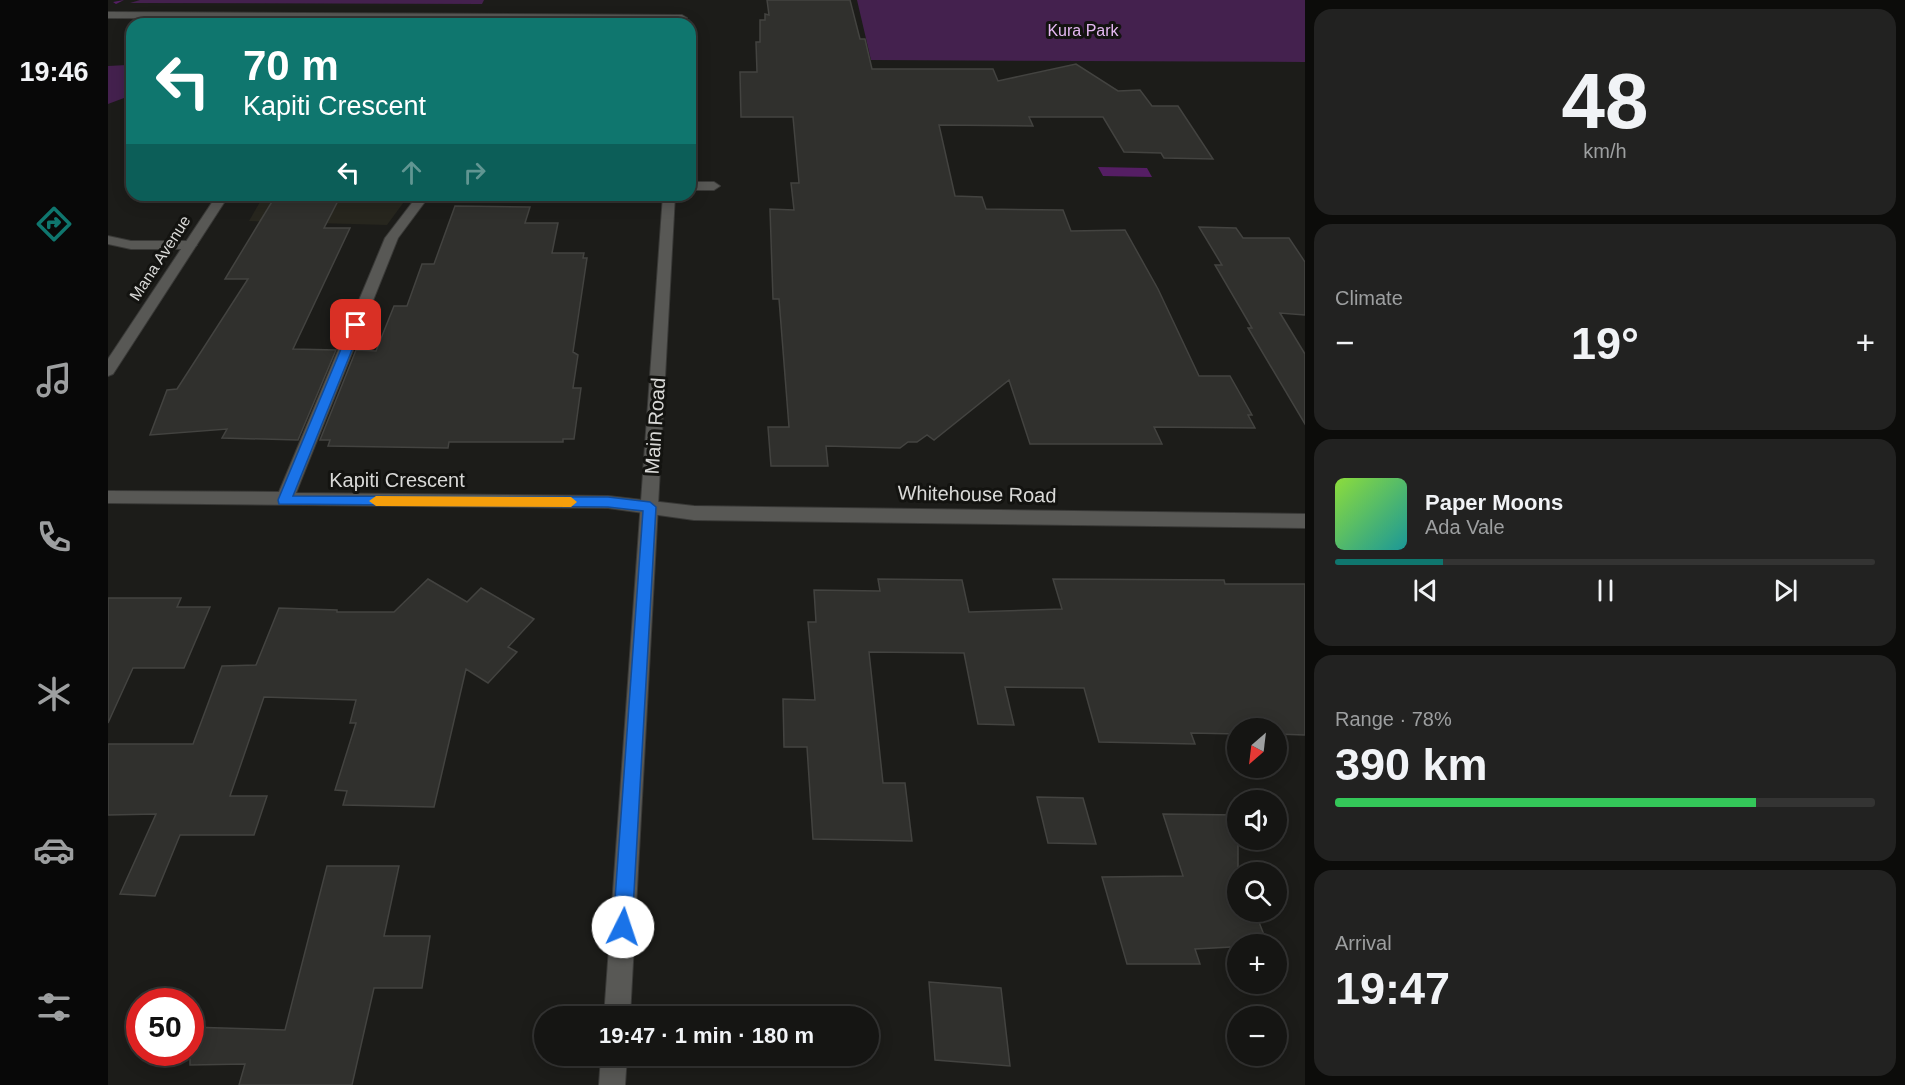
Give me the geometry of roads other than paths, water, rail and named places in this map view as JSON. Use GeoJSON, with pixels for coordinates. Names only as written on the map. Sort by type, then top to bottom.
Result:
{"type":"FeatureCollection","features":[{"type":"Feature","properties":{"kind":"street"},"geometry":{"type":"LineString","coordinates":[[108,15],[245,18]]}},
{"type":"Feature","properties":{"kind":"street"},"geometry":{"type":"LineString","coordinates":[[624,18],[682,17]]}},
{"type":"Feature","properties":{"kind":"street"},"geometry":{"type":"LineString","coordinates":[[696,186],[714,186]]}},
{"type":"Feature","properties":{"kind":"street","name":"Mana Avenue"},"geometry":{"type":"LineString","coordinates":[[108,371],[219,201]]}},
{"type":"Feature","properties":{"kind":"street"},"geometry":{"type":"LineString","coordinates":[[284,500],[392,238],[419,201]]}},
{"type":"Feature","properties":{"kind":"street","name":"Main Road"},"geometry":{"type":"LineString","coordinates":[[618,1006],[669,201]]}},
{"type":"Feature","properties":{"kind":"street"},"geometry":{"type":"LineString","coordinates":[[108,240],[131,245],[190,245]]}},
{"type":"Feature","properties":{"kind":"street","name":"Kapiti Crescent"},"geometry":{"type":"LineString","coordinates":[[108,497],[608,502],[650,507]]}},
{"type":"Feature","properties":{"kind":"street","name":"Whitehouse Road"},"geometry":{"type":"LineString","coordinates":[[650,507],[706,513],[1305,521]]}},
{"type":"Feature","properties":{"kind":"street"},"geometry":{"type":"LineString","coordinates":[[612,1085],[613,1066]]}},
{"type":"Feature","properties":{"kind":"waterway"},"geometry":{"type":"LineString","coordinates":[[116,2],[121,0]]}},
{"type":"Feature","properties":{"kind":"park label","name":"Kura Park"},"geometry":{"type":"Point","coordinates":[1083,30]}}]}
